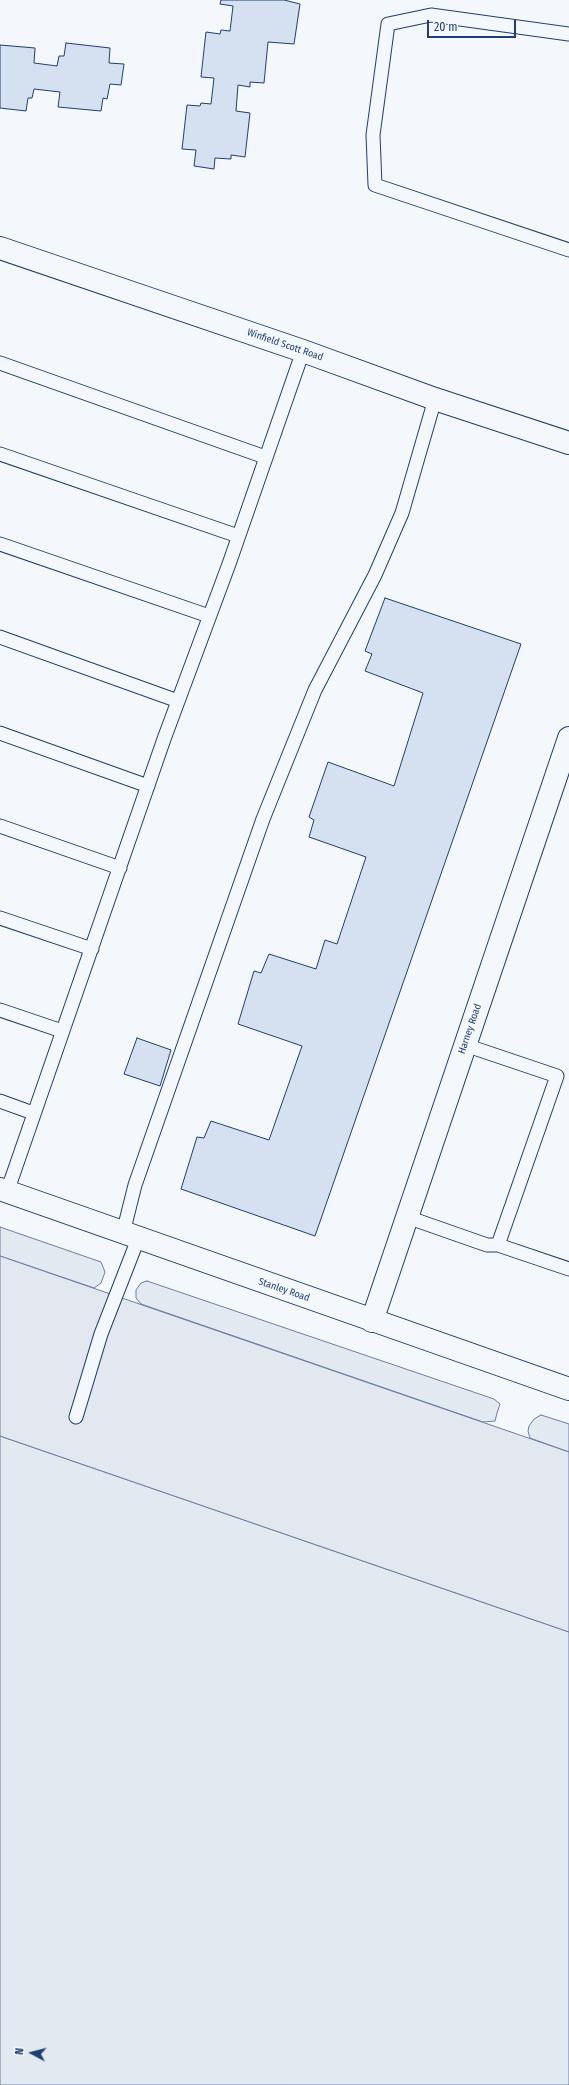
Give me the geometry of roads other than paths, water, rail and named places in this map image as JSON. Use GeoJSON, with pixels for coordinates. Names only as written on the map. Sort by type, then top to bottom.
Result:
{"type":"FeatureCollection","features":[{"type":"Feature","properties":{"kind":"street","name":"Winfield Scott Road"},"geometry":{"type":"LineString","coordinates":[[0,248],[303,351],[435,399],[569,443]]}},
{"type":"Feature","properties":{"kind":"street","name":"Harney Road"},"geometry":{"type":"LineString","coordinates":[[372,1321],[569,738]]}},
{"type":"Feature","properties":{"kind":"street","name":"Stanley Road"},"geometry":{"type":"LineString","coordinates":[[3,1190],[130,1236],[569,1389]]}},
{"type":"Feature","properties":{"kind":"lane"},"geometry":{"type":"LineString","coordinates":[[569,34],[430,15],[388,24],[374,135],[375,185],[569,250]]}},
{"type":"Feature","properties":{"kind":"lane"},"geometry":{"type":"LineString","coordinates":[[3,1190],[33,1113],[92,949],[148,786],[303,351]]}},
{"type":"Feature","properties":{"kind":"lane"},"geometry":{"type":"LineString","coordinates":[[0,363],[265,457]]}},
{"type":"Feature","properties":{"kind":"lane"},"geometry":{"type":"LineString","coordinates":[[76,1417],[130,1236],[138,1178],[263,819],[315,690],[375,575],[402,513],[435,399]]}},
{"type":"Feature","properties":{"kind":"lane"},"geometry":{"type":"LineString","coordinates":[[0,454],[238,536]]}},
{"type":"Feature","properties":{"kind":"lane"},"geometry":{"type":"LineString","coordinates":[[0,544],[209,616]]}},
{"type":"Feature","properties":{"kind":"lane"},"geometry":{"type":"LineString","coordinates":[[0,637],[178,701]]}},
{"type":"Feature","properties":{"kind":"lane"},"geometry":{"type":"LineString","coordinates":[[0,733],[148,786]]}},
{"type":"Feature","properties":{"kind":"lane"},"geometry":{"type":"LineString","coordinates":[[0,826],[120,868]]}},
{"type":"Feature","properties":{"kind":"lane"},"geometry":{"type":"LineString","coordinates":[[0,918],[92,949]]}},
{"type":"Feature","properties":{"kind":"lane"},"geometry":{"type":"LineString","coordinates":[[0,1010],[62,1031]]}},
{"type":"Feature","properties":{"kind":"lane"},"geometry":{"type":"LineString","coordinates":[[465,1045],[563,1075],[498,1245]]}},
{"type":"Feature","properties":{"kind":"lane"},"geometry":{"type":"LineString","coordinates":[[0,1101],[33,1113]]}},
{"type":"Feature","properties":{"kind":"lane"},"geometry":{"type":"LineString","coordinates":[[407,1217],[487,1245],[498,1245],[569,1269]]}}]}
